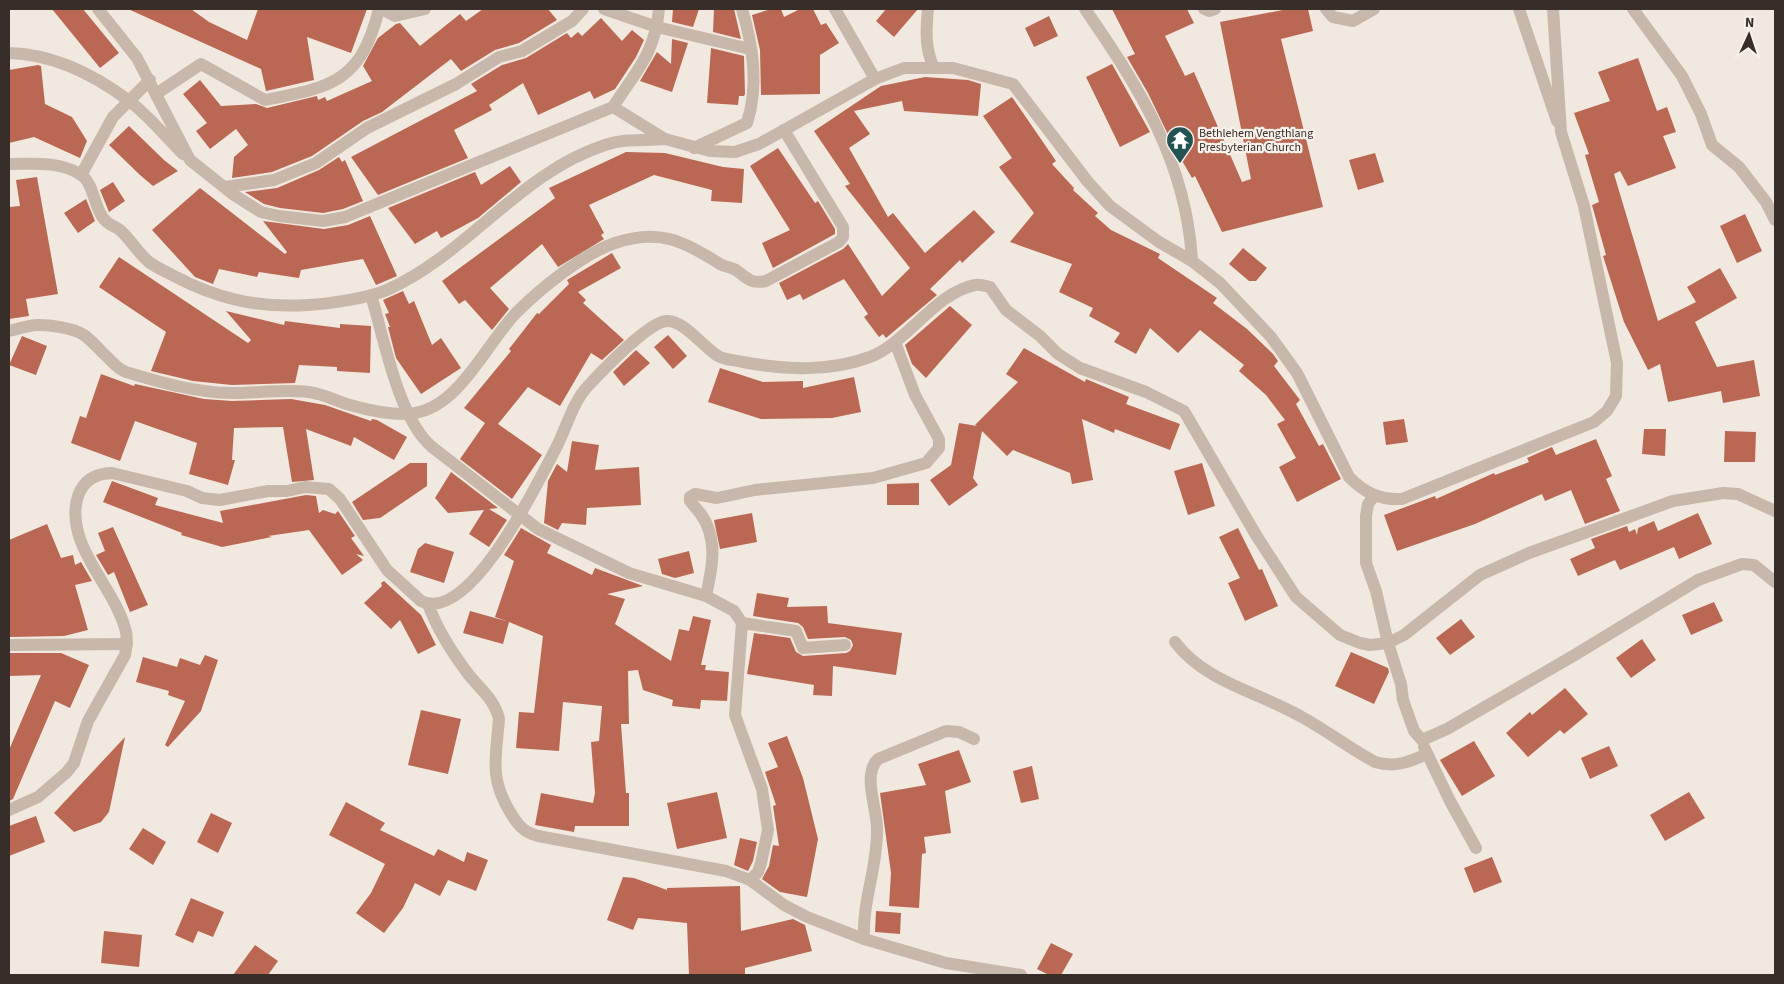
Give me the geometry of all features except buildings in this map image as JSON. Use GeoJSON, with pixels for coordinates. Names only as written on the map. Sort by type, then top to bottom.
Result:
{"type":"FeatureCollection","features":[{"type":"Feature","properties":{"kind":"street"},"geometry":{"type":"LineString","coordinates":[[98,9],[120,34],[150,80],[190,160]]}},
{"type":"Feature","properties":{"kind":"street"},"geometry":{"type":"LineString","coordinates":[[156,94],[201,64],[265,100],[314,91],[342,78],[363,55],[373,33],[380,9],[395,16],[425,9]]}},
{"type":"Feature","properties":{"kind":"street"},"geometry":{"type":"LineString","coordinates":[[225,187],[274,180],[316,163],[366,128],[456,84],[499,57],[522,51],[572,21],[582,9]]}},
{"type":"Feature","properties":{"kind":"street"},"geometry":{"type":"LineString","coordinates":[[604,9],[657,27],[750,49]]}},
{"type":"Feature","properties":{"kind":"street"},"geometry":{"type":"LineString","coordinates":[[9,53],[57,60],[88,75],[129,101],[190,160],[261,212],[323,221],[345,217],[613,106],[651,49],[657,27],[659,9]]}},
{"type":"Feature","properties":{"kind":"street"},"geometry":{"type":"LineString","coordinates":[[694,148],[747,123],[755,83],[742,9]]}},
{"type":"Feature","properties":{"kind":"street"},"geometry":{"type":"LineString","coordinates":[[836,9],[875,79]]}},
{"type":"Feature","properties":{"kind":"street"},"geometry":{"type":"LineString","coordinates":[[928,9],[925,34],[927,52],[933,66]]}},
{"type":"Feature","properties":{"kind":"street"},"geometry":{"type":"LineString","coordinates":[[1085,9],[1139,89],[1164,143],[1181,188],[1191,237],[1192,261]]}},
{"type":"Feature","properties":{"kind":"street"},"geometry":{"type":"LineString","coordinates":[[1204,9],[1209,11],[1215,9]]}},
{"type":"Feature","properties":{"kind":"street"},"geometry":{"type":"LineString","coordinates":[[1326,9],[1333,17],[1353,21],[1374,9]]}},
{"type":"Feature","properties":{"kind":"street"},"geometry":{"type":"LineString","coordinates":[[613,106],[665,139],[710,151],[735,152],[759,144],[875,79],[904,68],[933,66],[953,68],[1013,84],[1088,182],[1110,206],[1160,242],[1192,261],[1220,283],[1286,354],[1349,476],[1360,488],[1374,496],[1402,499],[1594,422],[1616,396],[1616,362],[1584,206],[1562,132],[1544,87],[1519,9]]}},
{"type":"Feature","properties":{"kind":"street"},"geometry":{"type":"LineString","coordinates":[[1553,9],[1562,132]]}},
{"type":"Feature","properties":{"kind":"street"},"geometry":{"type":"LineString","coordinates":[[1633,9],[1682,76],[1701,114],[1712,146],[1739,167],[1766,202],[1775,220]]}},
{"type":"Feature","properties":{"kind":"street"},"geometry":{"type":"LineString","coordinates":[[81,175],[113,117],[150,80]]}},
{"type":"Feature","properties":{"kind":"street"},"geometry":{"type":"LineString","coordinates":[[9,331],[38,325],[79,332],[87,337],[123,371],[178,385],[226,392],[303,392],[319,394],[349,405],[407,414],[425,410],[444,399],[471,372],[518,312],[552,282],[585,259],[614,243],[642,237],[671,238],[695,247],[722,266],[734,269],[751,283],[757,283],[766,281],[794,265],[819,255],[839,242],[843,237],[843,227],[784,130]]}},
{"type":"Feature","properties":{"kind":"street"},"geometry":{"type":"LineString","coordinates":[[9,164],[28,163],[58,166],[81,175],[89,184],[106,222],[119,229],[149,262],[204,291],[245,302],[309,305],[385,291],[416,274],[515,195],[552,169],[606,144],[627,139],[665,139]]}},
{"type":"Feature","properties":{"kind":"street"},"geometry":{"type":"LineString","coordinates":[[9,810],[26,804],[50,789],[74,763],[84,730],[119,669],[127,644],[125,626],[80,538],[76,504],[82,485],[94,476],[112,473],[186,491],[202,498],[220,500],[268,491],[288,491],[305,487],[329,489],[340,499],[387,570],[421,601],[428,604],[447,601],[479,575],[519,514],[586,388],[654,325],[666,321],[675,322],[719,357],[765,366],[827,368],[850,364],[875,355],[895,342],[951,296],[976,285],[990,287],[1006,310],[1040,336],[1058,354],[1080,368],[1146,392],[1184,411],[1256,535],[1296,597],[1340,635],[1370,645],[1388,643],[1404,635],[1480,576],[1529,553],[1674,501],[1723,493],[1738,494],[1775,511]]}},
{"type":"Feature","properties":{"kind":"street"},"geometry":{"type":"LineString","coordinates":[[371,295],[407,414],[421,438],[538,529],[629,573],[706,596],[734,611],[742,623],[735,714],[762,789],[768,830],[758,872],[750,880]]}},
{"type":"Feature","properties":{"kind":"street"},"geometry":{"type":"LineString","coordinates":[[706,596],[714,561],[711,535],[700,513],[690,501],[690,497],[695,494],[717,498],[755,490],[873,478],[926,463],[935,454],[940,444],[939,439],[915,395],[895,342]]}},
{"type":"Feature","properties":{"kind":"street"},"geometry":{"type":"LineString","coordinates":[[1374,496],[1368,504],[1366,516],[1366,563],[1376,591],[1388,643],[1401,684],[1403,700],[1414,731],[1422,740],[1427,754],[1476,848]]}},
{"type":"Feature","properties":{"kind":"street"},"geometry":{"type":"LineString","coordinates":[[1422,740],[1446,729],[1556,666],[1698,580],[1742,564],[1754,565],[1775,582]]}},
{"type":"Feature","properties":{"kind":"street"},"geometry":{"type":"LineString","coordinates":[[428,604],[460,662],[489,696],[497,711],[499,719],[495,780],[501,796],[524,832],[726,871],[750,880],[763,891],[792,909],[864,938],[946,963],[1021,975]]}},
{"type":"Feature","properties":{"kind":"street"},"geometry":{"type":"LineString","coordinates":[[742,623],[796,631],[804,648],[844,645]]}},
{"type":"Feature","properties":{"kind":"street"},"geometry":{"type":"LineString","coordinates":[[1175,642],[1182,652],[1216,677],[1300,716],[1375,762],[1386,765],[1399,764],[1427,754]]}},
{"type":"Feature","properties":{"kind":"street"},"geometry":{"type":"LineString","coordinates":[[9,645],[127,644]]}},
{"type":"Feature","properties":{"kind":"street"},"geometry":{"type":"LineString","coordinates":[[864,938],[865,913],[876,859],[877,828],[869,779],[872,765],[878,759],[946,731],[958,732],[974,738]]}},
{"type":"Feature","properties":{"kind":"place","name":"Bethlehem Vengthlang Presbyterian Church"},"geometry":{"type":"Point","coordinates":[1180,164]}}]}
